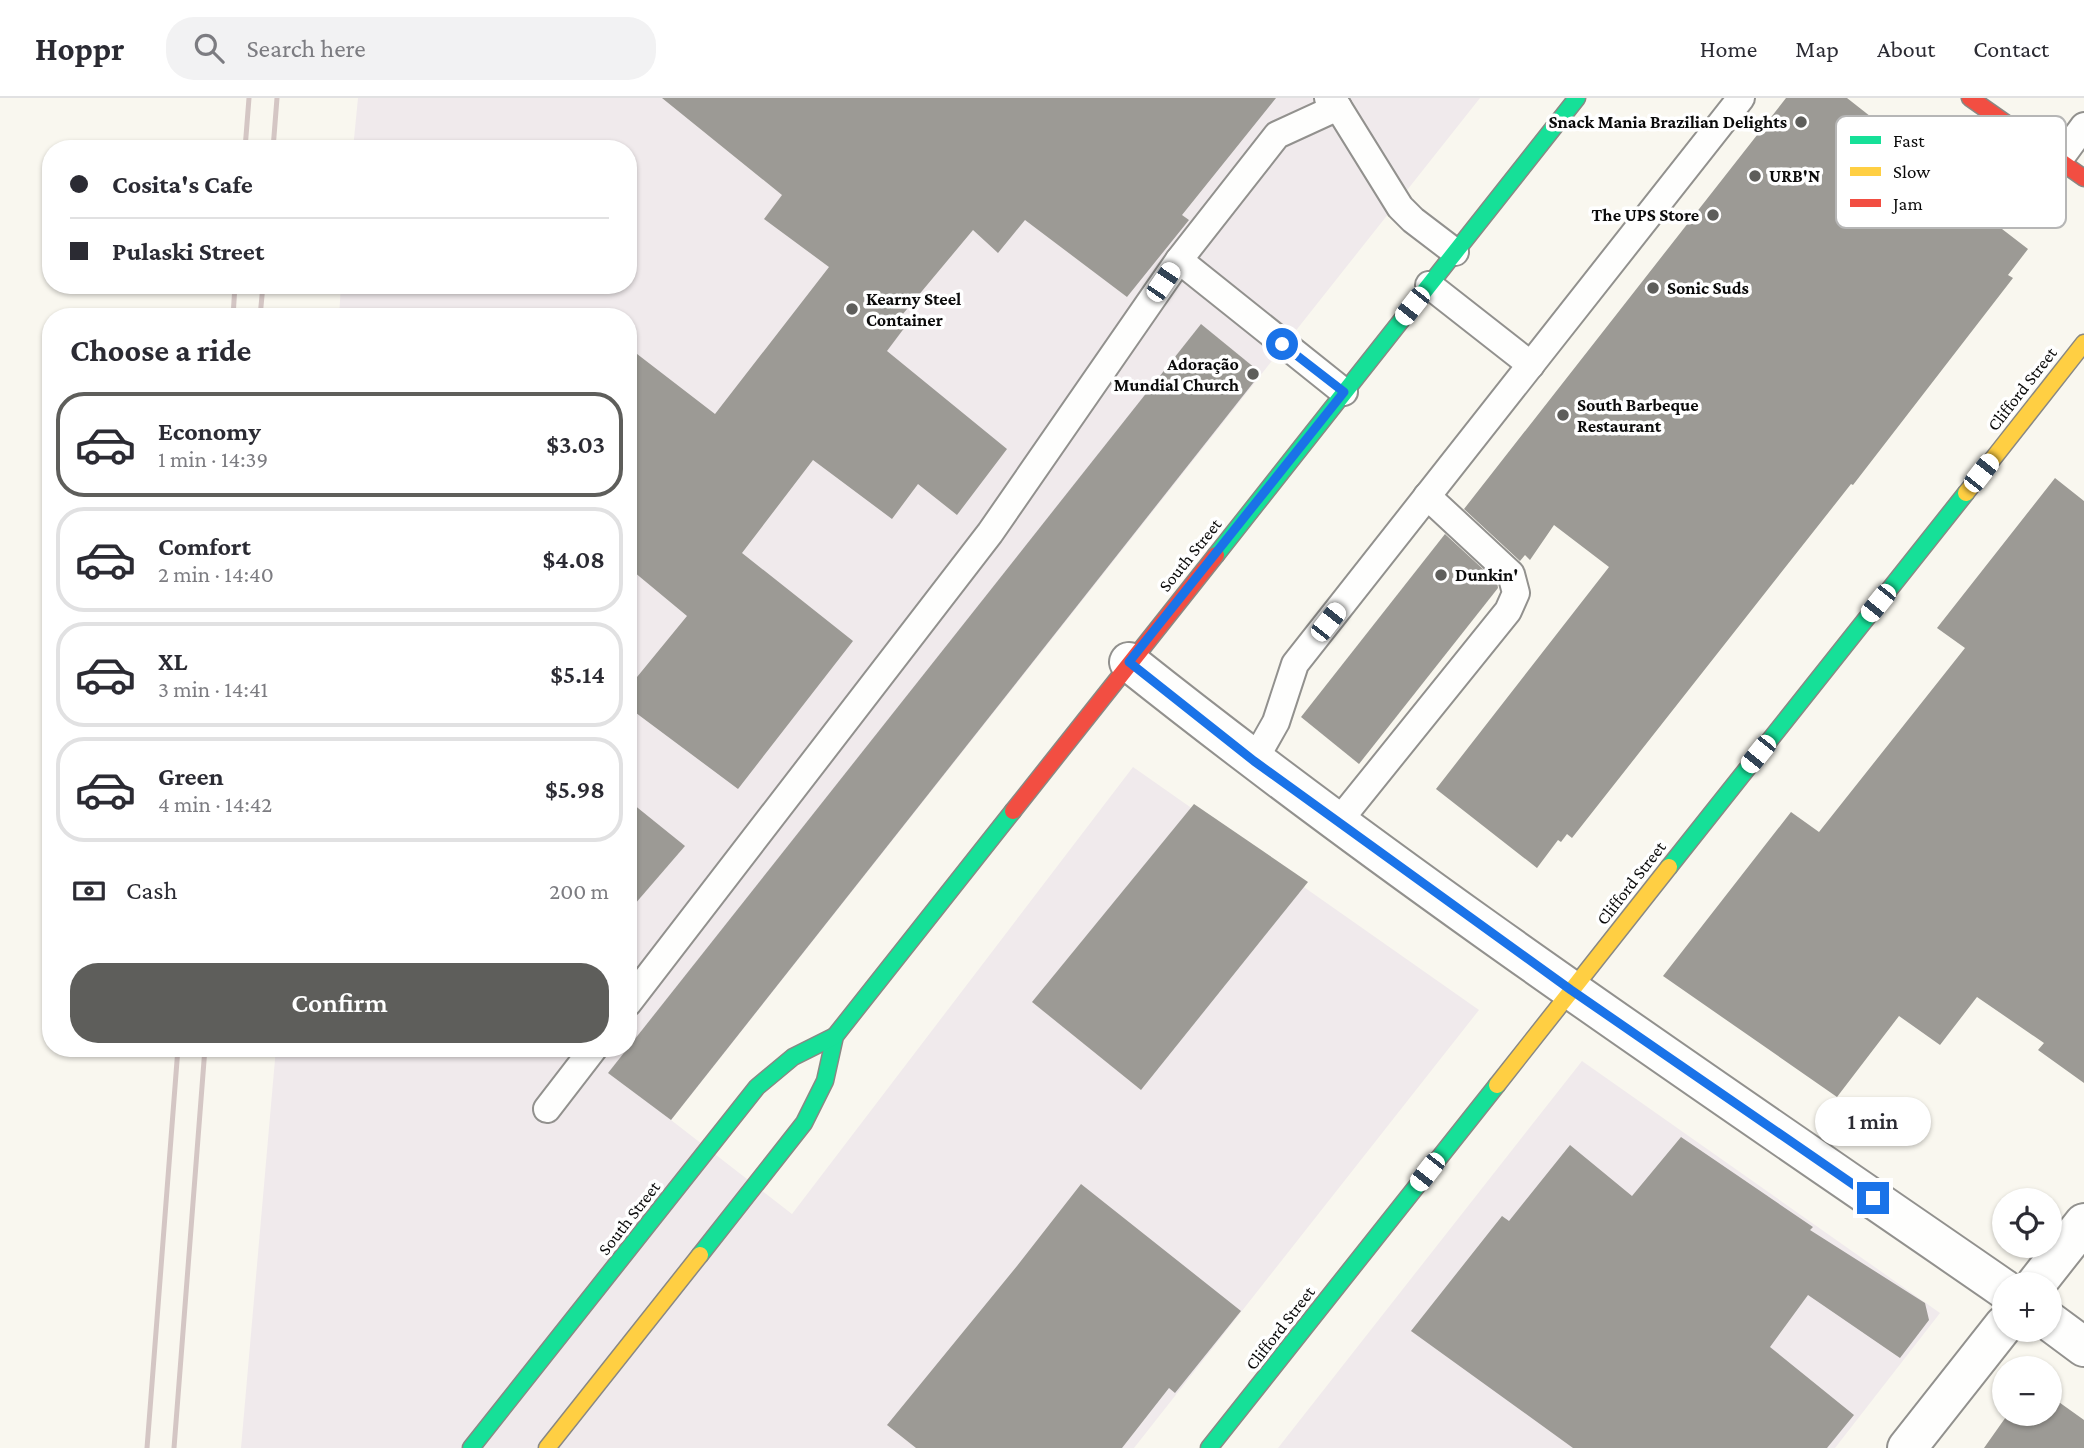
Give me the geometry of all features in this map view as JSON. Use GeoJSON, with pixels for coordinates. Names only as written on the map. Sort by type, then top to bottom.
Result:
{"type":"FeatureCollection","features":[{"type":"Feature","properties":{"kind":"main road","name":"South Street"},"geometry":{"type":"LineString","coordinates":[[471,1448],[757,1087],[780,1064],[806,1047],[835,1036],[1577,98]]}},
{"type":"Feature","properties":{"kind":"main road"},"geometry":{"type":"LineString","coordinates":[[1970,98],[2005,108]]}},
{"type":"Feature","properties":{"kind":"main road"},"geometry":{"type":"LineString","coordinates":[[2066,165],[2084,178]]}},
{"type":"Feature","properties":{"kind":"main road","name":"Clifford Street"},"geometry":{"type":"LineString","coordinates":[[1209,1448],[2084,343]]}},
{"type":"Feature","properties":{"kind":"main road","name":"South Street"},"geometry":{"type":"LineString","coordinates":[[547,1448],[804,1123],[821,1094],[832,1064],[835,1036]]}},
{"type":"Feature","properties":{"kind":"street"},"geometry":{"type":"LineString","coordinates":[[1129,662],[1254,761],[1571,990],[1992,1281]]}},
{"type":"Feature","properties":{"kind":"street"},"geometry":{"type":"LineString","coordinates":[[2045,1272],[2084,1223]]}},
{"type":"Feature","properties":{"kind":"street"},"geometry":{"type":"LineString","coordinates":[[2062,1331],[2084,1347]]}},
{"type":"Feature","properties":{"kind":"street"},"geometry":{"type":"LineString","coordinates":[[1907,1448],[1992,1340]]}},
{"type":"Feature","properties":{"kind":"lane"},"geometry":{"type":"LineString","coordinates":[[1254,761],[1276,722],[1295,664],[1741,98]]}},
{"type":"Feature","properties":{"kind":"lane"},"geometry":{"type":"LineString","coordinates":[[637,991],[990,533],[1179,260],[1277,135],[1333,103],[1400,207],[1455,252]]}},
{"type":"Feature","properties":{"kind":"lane"},"geometry":{"type":"LineString","coordinates":[[2066,150],[2084,126]]}},
{"type":"Feature","properties":{"kind":"lane"},"geometry":{"type":"LineString","coordinates":[[1179,260],[1344,392]]}},
{"type":"Feature","properties":{"kind":"lane"},"geometry":{"type":"LineString","coordinates":[[1429,285],[1531,365]]}},
{"type":"Feature","properties":{"kind":"lane"},"geometry":{"type":"LineString","coordinates":[[1338,822],[1508,611],[1516,593],[1511,574],[1427,496]]}},
{"type":"Feature","properties":{"kind":"lane"},"geometry":{"type":"LineString","coordinates":[[547,1109],[587,1057]]}},
{"type":"Feature","properties":{"kind":"shaded area"},"geometry":{"type":"Polygon","coordinates":[[[358,98],[1480,98],[671,1120],[792,1214],[1133,767],[1479,1010],[1134,1448],[241,1448],[275,1057],[637,1057],[637,308],[340,308],[340,294],[637,294],[637,140],[354,140],[358,98]]]}},
{"type":"Feature","properties":{"kind":"shaded area"},"geometry":{"type":"Polygon","coordinates":[[[1582,1061],[1940,1313],[1835,1448],[1278,1448],[1582,1061]]]}},
{"type":"Feature","properties":{"kind":"building","name":"Kearny Steel Container"},"geometry":{"type":"Polygon","coordinates":[[[662,98],[1276,98],[1182,215],[1189,220],[1127,297],[1025,220],[998,253],[973,230],[897,321],[905,327],[887,351],[1007,449],[957,515],[918,484],[892,519],[813,460],[742,553],[853,641],[738,789],[637,714],[637,677],[687,616],[637,574],[637,354],[715,414],[829,267],[764,219],[782,195],[662,98]]]}},
{"type":"Feature","properties":{"kind":"building"},"geometry":{"type":"Polygon","coordinates":[[[1786,98],[1847,98],[1870,116],[1836,116],[1836,228],[2001,228],[2028,249],[2008,275],[2013,278],[1853,485],[1851,484],[1572,838],[1567,834],[1561,842],[1558,840],[1537,868],[1436,789],[1609,567],[1554,525],[1530,560],[1525,555],[1520,561],[1464,509],[1786,98]]]}},
{"type":"Feature","properties":{"kind":"building"},"geometry":{"type":"Polygon","coordinates":[[[1201,324],[1261,373],[671,1120],[608,1073],[621,1057],[637,1057],[637,1036],[1201,324]]]}},
{"type":"Feature","properties":{"kind":"building"},"geometry":{"type":"Polygon","coordinates":[[[2055,478],[2084,501],[2084,1083],[2038,1050],[2044,1043],[1977,997],[1940,1045],[1899,1016],[1837,1097],[1663,976],[1791,812],[1819,832],[1965,648],[1937,628],[2055,478]]]}},
{"type":"Feature","properties":{"kind":"building"},"geometry":{"type":"Polygon","coordinates":[[[1445,534],[1497,582],[1498,588],[1359,764],[1301,717],[1445,534]]]}},
{"type":"Feature","properties":{"kind":"building"},"geometry":{"type":"Polygon","coordinates":[[[1194,804],[1308,882],[1141,1090],[1032,1002],[1194,804]]]}},
{"type":"Feature","properties":{"kind":"building"},"geometry":{"type":"Polygon","coordinates":[[[637,807],[685,846],[637,902],[637,807]]]}},
{"type":"Feature","properties":{"kind":"building"},"geometry":{"type":"Polygon","coordinates":[[[1681,1137],[1813,1227],[1810,1230],[1925,1303],[1929,1320],[1900,1358],[1808,1295],[1770,1347],[1854,1415],[1827,1448],[1573,1448],[1411,1331],[1502,1216],[1509,1221],[1570,1145],[1632,1196],[1681,1137]]]}},
{"type":"Feature","properties":{"kind":"building"},"geometry":{"type":"Polygon","coordinates":[[[1081,1184],[1241,1311],[1175,1393],[1169,1388],[1122,1448],[916,1448],[887,1425],[1081,1184]]]}},
{"type":"Feature","properties":{"kind":"building"},"geometry":{"type":"Polygon","coordinates":[[[2062,1404],[2084,1420],[2084,1448],[1984,1448],[2000,1426],[2062,1426],[2062,1404]]]}},
{"type":"Feature","properties":{"kind":"railway"},"geometry":{"type":"LineString","coordinates":[[246,140],[249,98]]}},
{"type":"Feature","properties":{"kind":"railway"},"geometry":{"type":"LineString","coordinates":[[274,140],[277,98]]}},
{"type":"Feature","properties":{"kind":"railway"},"geometry":{"type":"LineString","coordinates":[[234,294],[234,308]]}},
{"type":"Feature","properties":{"kind":"railway"},"geometry":{"type":"LineString","coordinates":[[261,308],[262,294]]}},
{"type":"Feature","properties":{"kind":"railway"},"geometry":{"type":"LineString","coordinates":[[147,1448],[177,1057]]}},
{"type":"Feature","properties":{"kind":"railway"},"geometry":{"type":"LineString","coordinates":[[174,1448],[204,1057]]}},
{"type":"Feature","properties":{"kind":"traffic: fast"},"geometry":{"type":"LineString","coordinates":[[1216,555],[1577,98]]}},
{"type":"Feature","properties":{"kind":"traffic: fast"},"geometry":{"type":"LineString","coordinates":[[1669,867],[1966,493]]}},
{"type":"Feature","properties":{"kind":"traffic: fast"},"geometry":{"type":"LineString","coordinates":[[700,1255],[804,1123],[825,1081],[835,1036],[1013,811]]}},
{"type":"Feature","properties":{"kind":"traffic: fast"},"geometry":{"type":"LineString","coordinates":[[471,1448],[757,1087],[793,1057],[835,1036]]}},
{"type":"Feature","properties":{"kind":"traffic: fast"},"geometry":{"type":"LineString","coordinates":[[1209,1448],[1497,1085]]}},
{"type":"Feature","properties":{"kind":"traffic: slow"},"geometry":{"type":"LineString","coordinates":[[1966,493],[2084,343]]}},
{"type":"Feature","properties":{"kind":"traffic: slow"},"geometry":{"type":"LineString","coordinates":[[1497,1085],[1669,867]]}},
{"type":"Feature","properties":{"kind":"traffic: slow"},"geometry":{"type":"LineString","coordinates":[[547,1448],[700,1255]]}},
{"type":"Feature","properties":{"kind":"traffic: jam"},"geometry":{"type":"LineString","coordinates":[[1970,98],[1996,116]]}},
{"type":"Feature","properties":{"kind":"traffic: jam"},"geometry":{"type":"LineString","coordinates":[[2066,165],[2084,178]]}},
{"type":"Feature","properties":{"kind":"traffic: jam"},"geometry":{"type":"LineString","coordinates":[[1013,811],[1216,555]]}},
{"type":"Feature","properties":{"kind":"place","name":"Snack Mania Brazilian Delights"},"geometry":{"type":"Point","coordinates":[1801,122]}},
{"type":"Feature","properties":{"kind":"place","name":"URB'N"},"geometry":{"type":"Point","coordinates":[1755,176]}},
{"type":"Feature","properties":{"kind":"place","name":"The UPS Store"},"geometry":{"type":"Point","coordinates":[1713,215]}},
{"type":"Feature","properties":{"kind":"place","name":"Sonic Suds"},"geometry":{"type":"Point","coordinates":[1653,288]}},
{"type":"Feature","properties":{"kind":"place","name":"Kearny Steel Container"},"geometry":{"type":"Point","coordinates":[852,309]}},
{"type":"Feature","properties":{"kind":"place","name":"Adoração Mundial Church"},"geometry":{"type":"Point","coordinates":[1253,374]}},
{"type":"Feature","properties":{"kind":"place","name":"South Barbeque Restaurant"},"geometry":{"type":"Point","coordinates":[1563,415]}},
{"type":"Feature","properties":{"kind":"place","name":"Dunkin'"},"geometry":{"type":"Point","coordinates":[1441,575]}},
{"type":"Feature","properties":{"kind":"route"},"geometry":{"type":"LineString","coordinates":[[1282,344],[1344,392],[1129,662],[1254,761],[1571,990],[1873,1198]]}}]}
